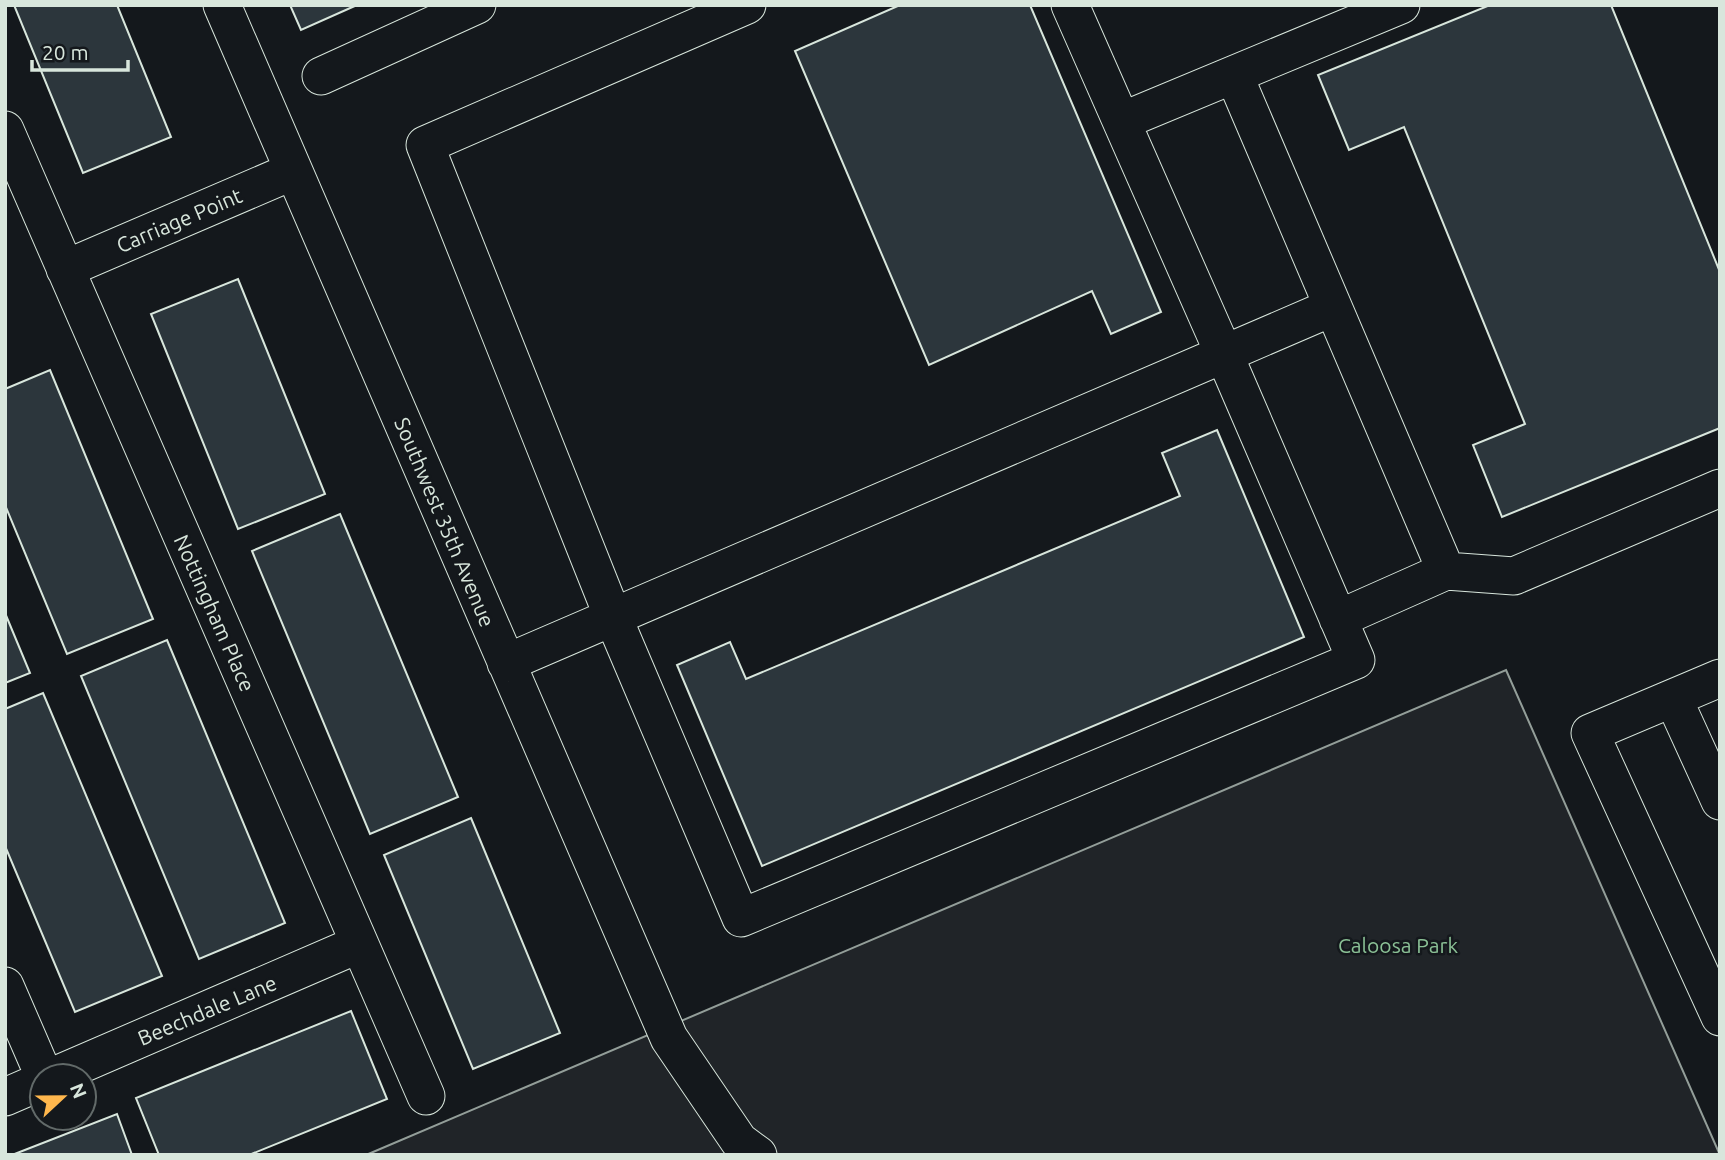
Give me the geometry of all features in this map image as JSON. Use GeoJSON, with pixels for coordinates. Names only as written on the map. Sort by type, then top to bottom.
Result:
{"type":"FeatureCollection","features":[{"type":"Feature","properties":{"kind":"street","name":"Southwest 35th Avenue"},"geometry":{"type":"LineString","coordinates":[[222,5],[669,1038],[739,1141],[758,1155]]}},
{"type":"Feature","properties":{"kind":"street"},"geometry":{"type":"LineString","coordinates":[[321,76],[416,17],[477,5]]}},
{"type":"Feature","properties":{"kind":"street"},"geometry":{"type":"LineString","coordinates":[[747,5],[425,145],[613,617],[741,918],[1356,660],[1070,5]]}},
{"type":"Feature","properties":{"kind":"street"},"geometry":{"type":"LineString","coordinates":[[1122,121],[1401,5]]}},
{"type":"Feature","properties":{"kind":"street"},"geometry":{"type":"LineString","coordinates":[[1234,75],[1447,571]]}},
{"type":"Feature","properties":{"kind":"street","name":"Nottingham Place"},"geometry":{"type":"LineString","coordinates":[[5,130],[426,1096]]}},
{"type":"Feature","properties":{"kind":"street","name":"Carriage Point"},"geometry":{"type":"LineString","coordinates":[[65,269],[293,171]]}},
{"type":"Feature","properties":{"kind":"street"},"geometry":{"type":"LineString","coordinates":[[506,663],[1333,307]]}},
{"type":"Feature","properties":{"kind":"street"},"geometry":{"type":"LineString","coordinates":[[1338,619],[1447,571],[1514,576],[1720,488]]}},
{"type":"Feature","properties":{"kind":"street"},"geometry":{"type":"LineString","coordinates":[[1720,678],[1590,733],[1720,1017]]}},
{"type":"Feature","properties":{"kind":"street"},"geometry":{"type":"LineString","coordinates":[[1673,698],[1720,801]]}},
{"type":"Feature","properties":{"kind":"street","name":"Beechdale Lane"},"geometry":{"type":"LineString","coordinates":[[86,1062],[359,944]]}},
{"type":"Feature","properties":{"kind":"street"},"geometry":{"type":"LineString","coordinates":[[5,986],[38,1062]]}},
{"type":"Feature","properties":{"kind":"street"},"geometry":{"type":"LineString","coordinates":[[5,1097],[28,1087]]}},
{"type":"Feature","properties":{"kind":"green space","name":"Caloosa Park"},"geometry":{"type":"Polygon","coordinates":[[[1506,670],[1720,1155],[366,1155],[1506,670]]]}},
{"type":"Feature","properties":{"kind":"building"},"geometry":{"type":"Polygon","coordinates":[[[14,5],[117,5],[171,137],[83,173],[14,5]]]}},
{"type":"Feature","properties":{"kind":"building"},"geometry":{"type":"Polygon","coordinates":[[[290,5],[357,5],[301,30],[290,5]]]}},
{"type":"Feature","properties":{"kind":"building"},"geometry":{"type":"Polygon","coordinates":[[[900,5],[1030,5],[1161,312],[1111,334],[1092,291],[929,365],[795,51],[900,5]]]}},
{"type":"Feature","properties":{"kind":"building"},"geometry":{"type":"Polygon","coordinates":[[[1490,5],[1611,5],[1720,272],[1720,428],[1502,517],[1473,445],[1525,424],[1404,127],[1349,150],[1318,75],[1490,5]]]}},
{"type":"Feature","properties":{"kind":"building"},"geometry":{"type":"Polygon","coordinates":[[[238,279],[325,494],[238,529],[151,314],[238,279]]]}},
{"type":"Feature","properties":{"kind":"building"},"geometry":{"type":"Polygon","coordinates":[[[50,370],[153,619],[67,654],[5,505],[5,389],[50,370]]]}},
{"type":"Feature","properties":{"kind":"building"},"geometry":{"type":"Polygon","coordinates":[[[1217,430],[1304,637],[762,866],[677,665],[730,642],[746,679],[1180,496],[1162,453],[1217,430]]]}},
{"type":"Feature","properties":{"kind":"building"},"geometry":{"type":"Polygon","coordinates":[[[340,514],[458,797],[370,834],[252,551],[340,514]]]}},
{"type":"Feature","properties":{"kind":"building"},"geometry":{"type":"Polygon","coordinates":[[[5,613],[30,673],[5,683],[5,613]]]}},
{"type":"Feature","properties":{"kind":"building"},"geometry":{"type":"Polygon","coordinates":[[[167,640],[285,923],[199,959],[81,676],[167,640]]]}},
{"type":"Feature","properties":{"kind":"building"},"geometry":{"type":"Polygon","coordinates":[[[43,693],[162,976],[75,1012],[5,846],[5,709],[43,693]]]}},
{"type":"Feature","properties":{"kind":"building"},"geometry":{"type":"Polygon","coordinates":[[[471,818],[560,1033],[473,1069],[384,855],[471,818]]]}},
{"type":"Feature","properties":{"kind":"building"},"geometry":{"type":"Polygon","coordinates":[[[351,1011],[387,1099],[249,1155],[159,1155],[136,1098],[351,1011]]]}},
{"type":"Feature","properties":{"kind":"building"},"geometry":{"type":"Polygon","coordinates":[[[117,1114],[132,1155],[12,1155],[71,1132],[98,1132],[98,1121],[117,1114]]]}}]}
